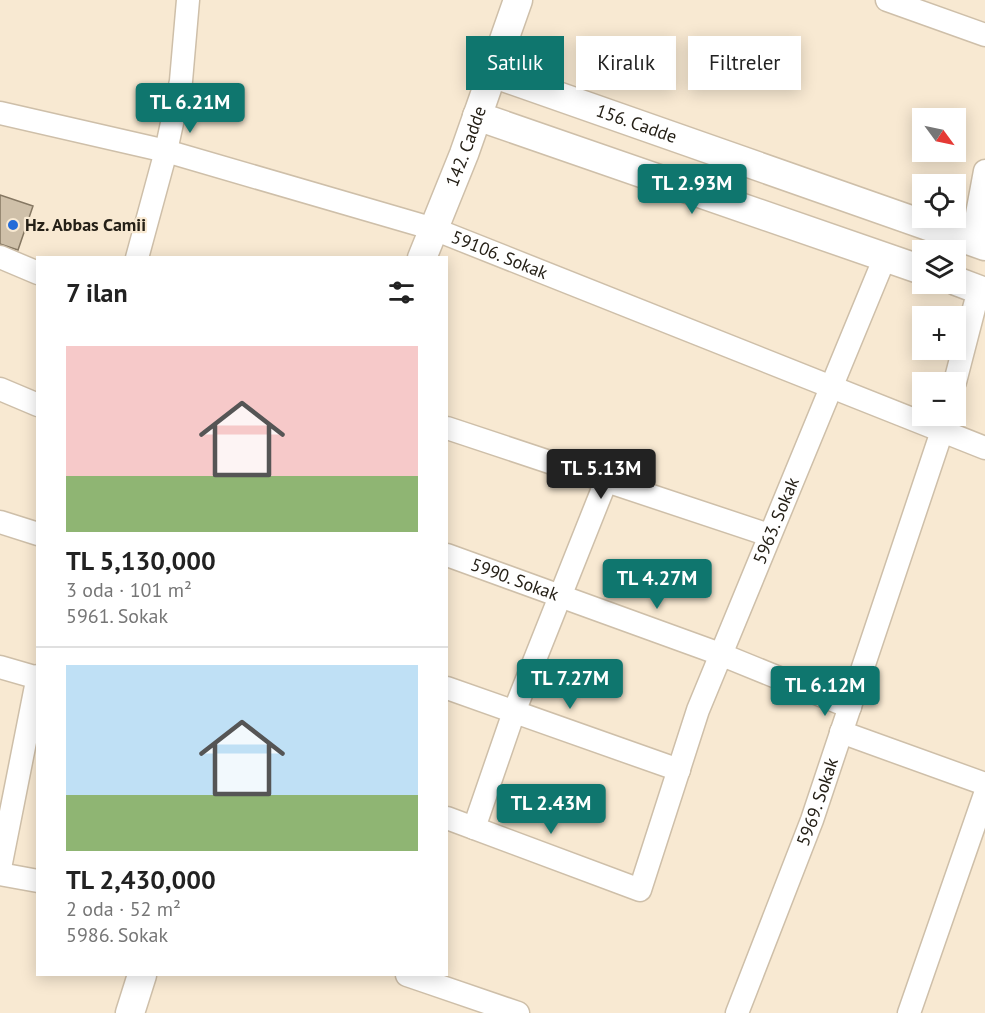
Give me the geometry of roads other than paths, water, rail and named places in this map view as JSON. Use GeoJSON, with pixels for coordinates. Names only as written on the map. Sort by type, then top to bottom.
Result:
{"type":"FeatureCollection","features":[{"type":"Feature","properties":{"kind":"street"},"geometry":{"type":"LineString","coordinates":[[138,256],[166,150],[181,81],[188,0]]}},
{"type":"Feature","properties":{"kind":"street","name":"142. Cadde"},"geometry":{"type":"LineString","coordinates":[[505,36],[518,0]]}},
{"type":"Feature","properties":{"kind":"street"},"geometry":{"type":"LineString","coordinates":[[887,0],[985,35]]}},
{"type":"Feature","properties":{"kind":"street","name":"142. Cadde"},"geometry":{"type":"LineString","coordinates":[[423,256],[486,90]]}},
{"type":"Feature","properties":{"kind":"street","name":"156. Cadde"},"geometry":{"type":"LineString","coordinates":[[540,90],[979,244]]}},
{"type":"Feature","properties":{"kind":"street","name":"59106. Sokak"},"geometry":{"type":"LineString","coordinates":[[0,113],[166,150],[434,229],[832,387],[912,413]]}},
{"type":"Feature","properties":{"kind":"street"},"geometry":{"type":"LineString","coordinates":[[477,116],[912,266]]}},
{"type":"Feature","properties":{"kind":"street"},"geometry":{"type":"LineString","coordinates":[[979,244],[985,171]]}},
{"type":"Feature","properties":{"kind":"street"},"geometry":{"type":"LineString","coordinates":[[0,257],[36,272]]}},
{"type":"Feature","properties":{"kind":"street","name":"5963. Sokak"},"geometry":{"type":"LineString","coordinates":[[474,828],[640,890],[698,710],[885,257]]}},
{"type":"Feature","properties":{"kind":"street"},"geometry":{"type":"LineString","coordinates":[[957,372],[973,288]]}},
{"type":"Feature","properties":{"kind":"street"},"geometry":{"type":"LineString","coordinates":[[0,389],[36,404]]}},
{"type":"Feature","properties":{"kind":"street","name":"5969. Sokak"},"geometry":{"type":"LineString","coordinates":[[737,1013],[812,820],[943,426]]}},
{"type":"Feature","properties":{"kind":"street","name":"59106. Sokak"},"geometry":{"type":"LineString","coordinates":[[949,426],[985,448]]}},
{"type":"Feature","properties":{"kind":"street"},"geometry":{"type":"LineString","coordinates":[[448,428],[769,535]]}},
{"type":"Feature","properties":{"kind":"street"},"geometry":{"type":"LineString","coordinates":[[448,818],[474,828],[514,712],[606,481]]}},
{"type":"Feature","properties":{"kind":"street"},"geometry":{"type":"LineString","coordinates":[[0,522],[36,533]]}},
{"type":"Feature","properties":{"kind":"street","name":"5990. Sokak"},"geometry":{"type":"LineString","coordinates":[[448,555],[720,654],[850,706]]}},
{"type":"Feature","properties":{"kind":"street"},"geometry":{"type":"LineString","coordinates":[[0,667],[36,677]]}},
{"type":"Feature","properties":{"kind":"street"},"geometry":{"type":"LineString","coordinates":[[0,868],[36,682]]}},
{"type":"Feature","properties":{"kind":"street"},"geometry":{"type":"LineString","coordinates":[[448,688],[679,770]]}},
{"type":"Feature","properties":{"kind":"street"},"geometry":{"type":"LineString","coordinates":[[842,732],[985,784]]}},
{"type":"Feature","properties":{"kind":"street"},"geometry":{"type":"LineString","coordinates":[[909,1013],[985,794]]}},
{"type":"Feature","properties":{"kind":"street"},"geometry":{"type":"LineString","coordinates":[[0,874],[36,881]]}},
{"type":"Feature","properties":{"kind":"street"},"geometry":{"type":"LineString","coordinates":[[130,1013],[142,976]]}},
{"type":"Feature","properties":{"kind":"street"},"geometry":{"type":"LineString","coordinates":[[410,976],[518,1013]]}},
{"type":"Feature","properties":{"kind":"place","name":"Hz. Abbas Camii"},"geometry":{"type":"Point","coordinates":[13,225]}}]}
